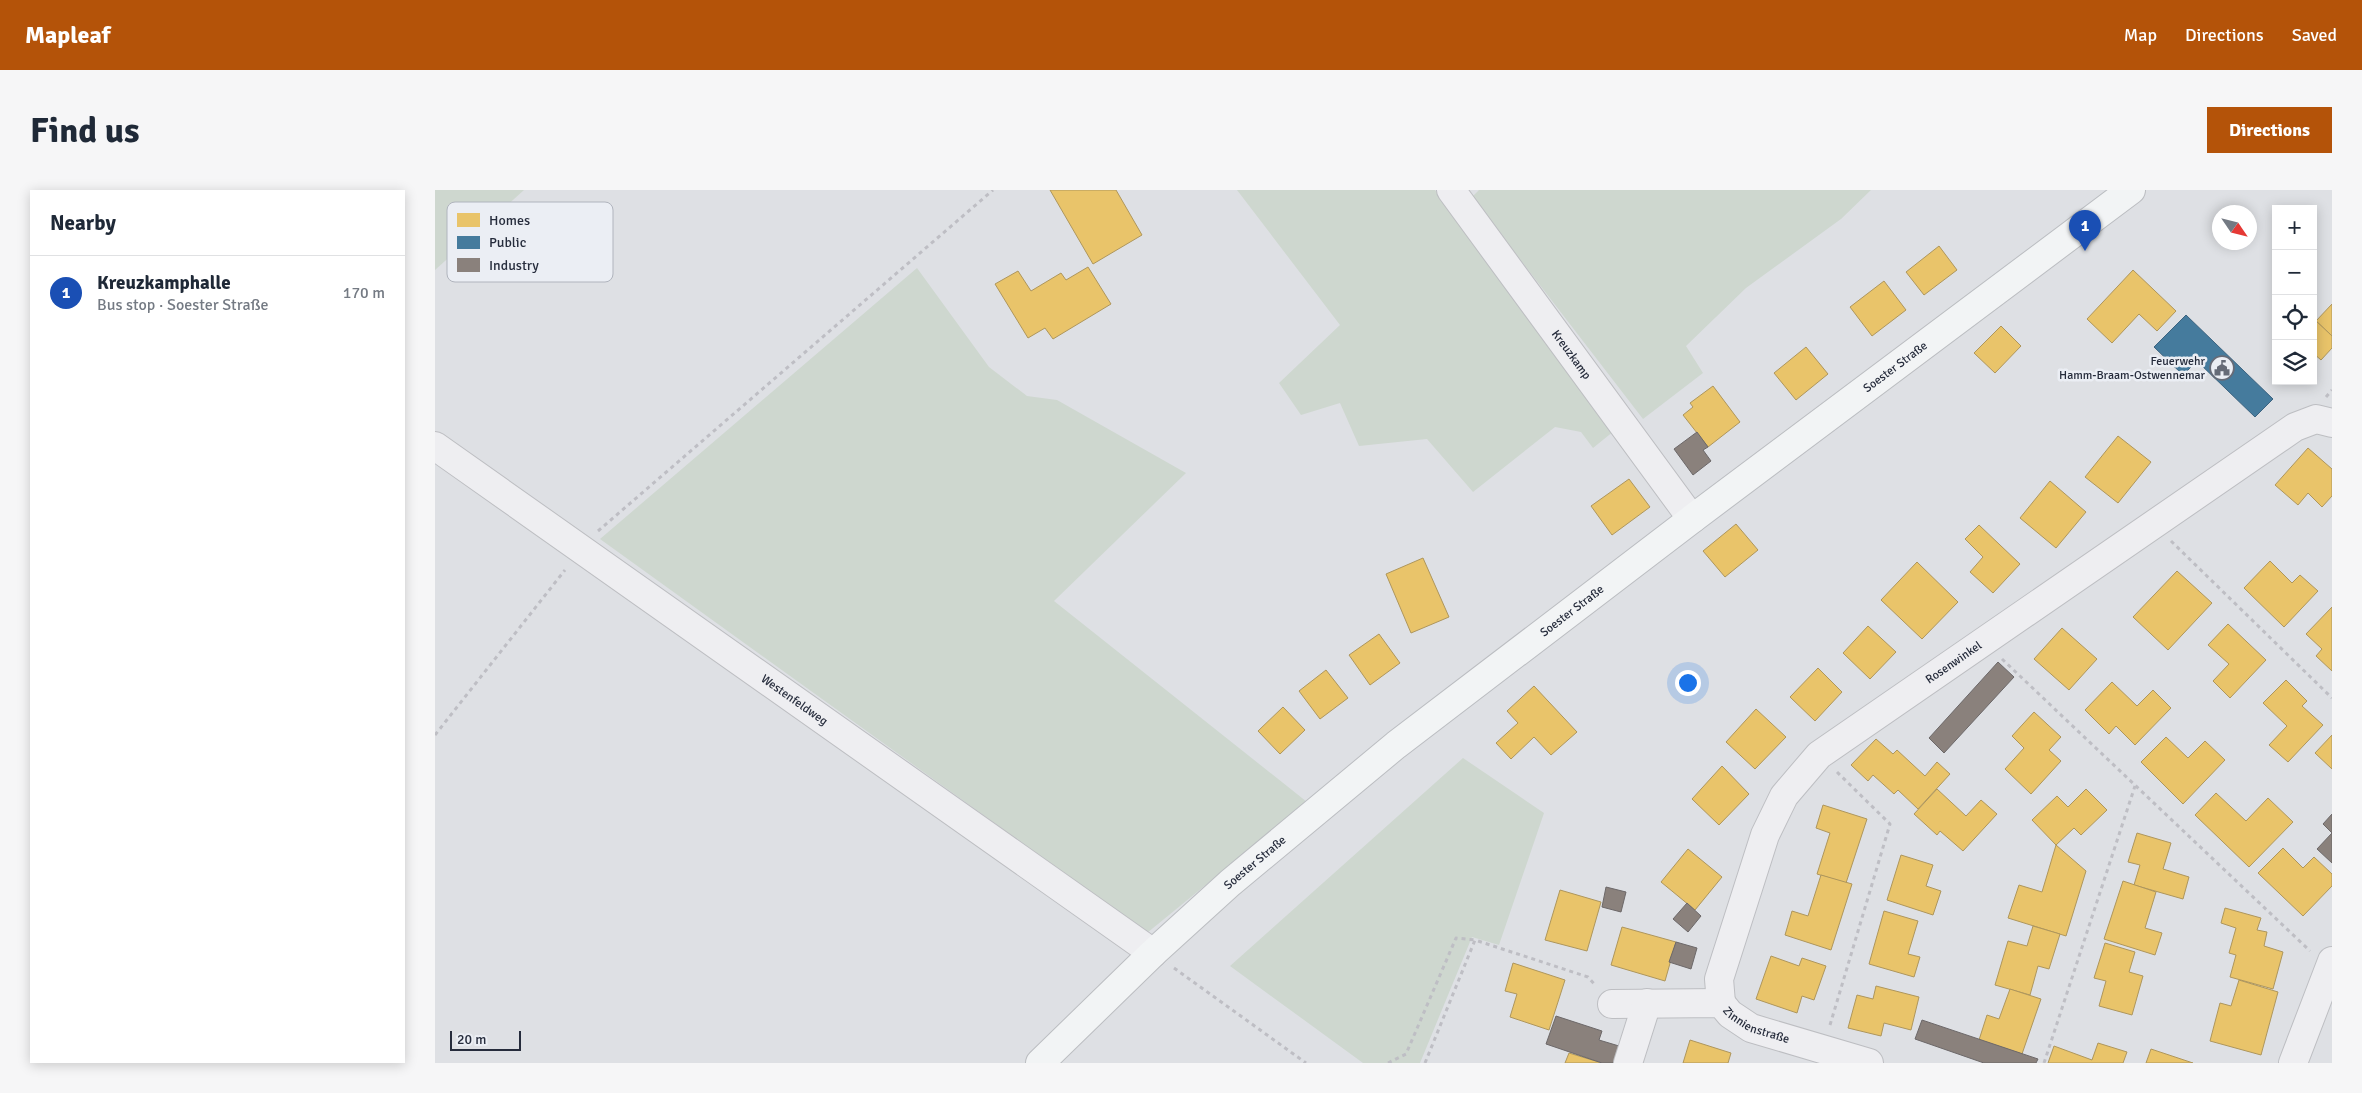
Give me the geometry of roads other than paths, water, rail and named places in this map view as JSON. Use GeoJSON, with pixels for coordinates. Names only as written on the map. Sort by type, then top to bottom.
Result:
{"type":"FeatureCollection","features":[{"type":"Feature","properties":{"kind":"main road","name":"Soester Straße"},"geometry":{"type":"LineString","coordinates":[[1040,1063],[1153,953],[1229,883],[1397,745],[1691,519],[2131,190]]}},
{"type":"Feature","properties":{"kind":"street","name":"Kreuzkamp"},"geometry":{"type":"LineString","coordinates":[[1451,190],[1691,519]]}},
{"type":"Feature","properties":{"kind":"street","name":"Rosenwinkel"},"geometry":{"type":"LineString","coordinates":[[1721,1003],[1719,979],[1765,834],[1784,796],[1819,755],[2295,427],[2324,421]]}},
{"type":"Feature","properties":{"kind":"street","name":"Westenfeldweg"},"geometry":{"type":"LineString","coordinates":[[435,446],[1153,953]]}},
{"type":"Feature","properties":{"kind":"street"},"geometry":{"type":"LineString","coordinates":[[2293,1063],[2330,965]]}},
{"type":"Feature","properties":{"kind":"street"},"geometry":{"type":"LineString","coordinates":[[1628,1063],[1647,1003]]}},
{"type":"Feature","properties":{"kind":"street","name":"Zinnienstraße"},"geometry":{"type":"LineString","coordinates":[[1612,1004],[1721,1003],[1730,1014],[1751,1028],[1869,1063]]}},
{"type":"Feature","properties":{"kind":"place","name":"Kreuzkamphalle"},"geometry":{"type":"Point","coordinates":[2085,251]}},
{"type":"Feature","properties":{"kind":"place","name":"Feuerwehr Hamm-Braam-Ostwennemar"},"geometry":{"type":"Point","coordinates":[2222,368]}}]}
